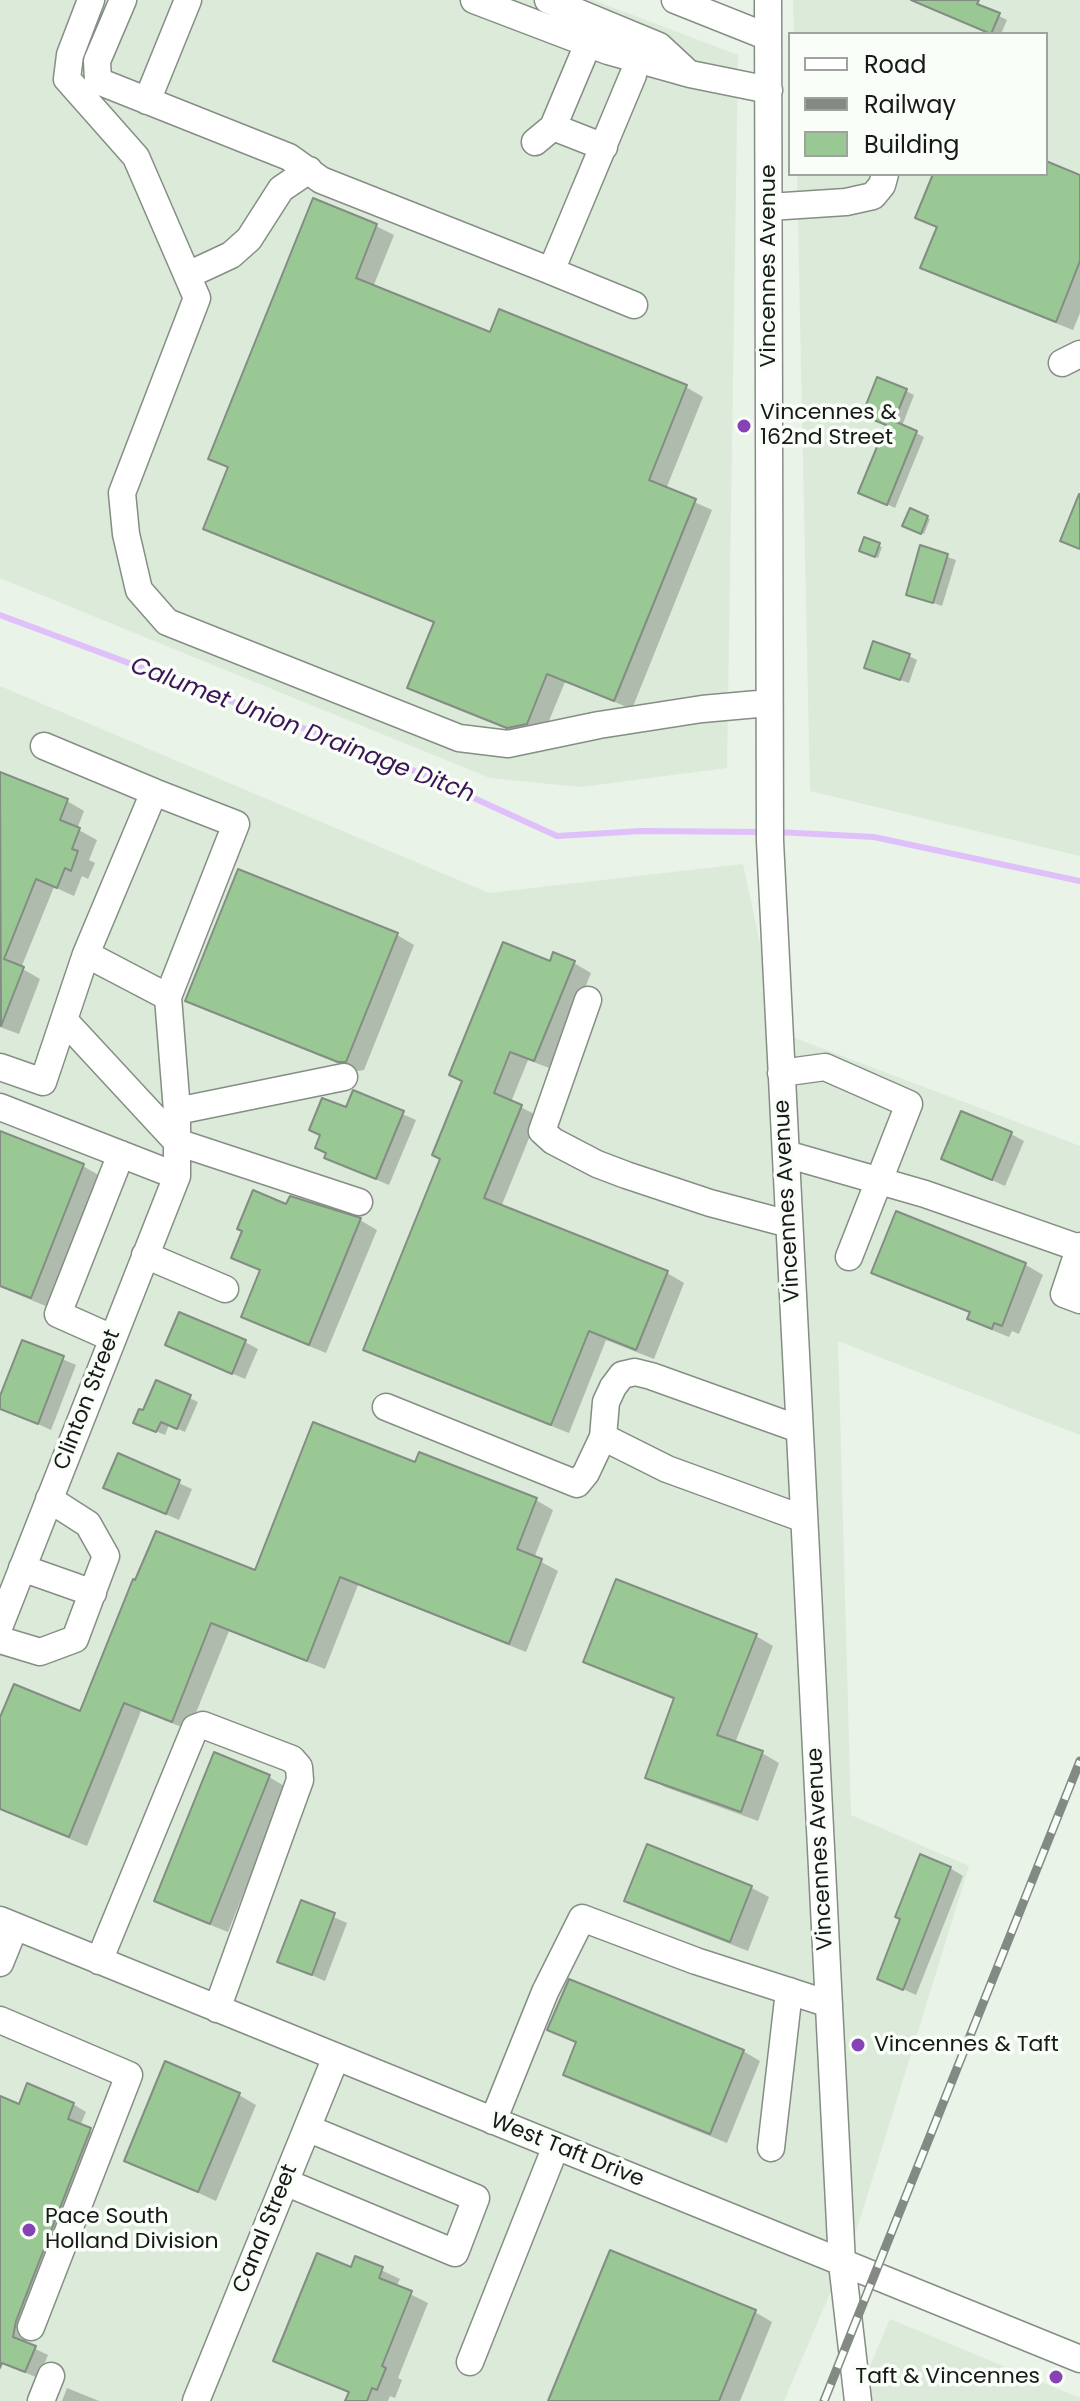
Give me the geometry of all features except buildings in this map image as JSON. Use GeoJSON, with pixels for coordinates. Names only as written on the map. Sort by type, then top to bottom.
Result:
{"type":"FeatureCollection","features":[{"type":"Feature","properties":{"kind":"street"},"geometry":{"type":"LineString","coordinates":[[91,0],[70,55],[67,79],[136,157],[197,298],[122,493],[126,534],[139,590],[167,622],[459,738],[508,744],[599,725],[702,709],[769,703]]}},
{"type":"Feature","properties":{"kind":"street"},"geometry":{"type":"LineString","coordinates":[[123,0],[97,61],[98,81],[289,157],[321,180],[634,305]]}},
{"type":"Feature","properties":{"kind":"street"},"geometry":{"type":"LineString","coordinates":[[147,101],[188,0]]}},
{"type":"Feature","properties":{"kind":"street"},"geometry":{"type":"LineString","coordinates":[[474,0],[633,75],[676,89],[690,74]]}},
{"type":"Feature","properties":{"kind":"street"},"geometry":{"type":"LineString","coordinates":[[548,0],[659,46],[690,74]]}},
{"type":"Feature","properties":{"kind":"street"},"geometry":{"type":"LineString","coordinates":[[675,0],[768,37]]}},
{"type":"Feature","properties":{"kind":"street","name":"Vincennes Avenue"},"geometry":{"type":"LineString","coordinates":[[768,0],[769,829],[842,2263],[858,2401]]}},
{"type":"Feature","properties":{"kind":"street"},"geometry":{"type":"LineString","coordinates":[[585,50],[769,90]]}},
{"type":"Feature","properties":{"kind":"street"},"geometry":{"type":"LineString","coordinates":[[585,50],[544,135],[604,147]]}},
{"type":"Feature","properties":{"kind":"street"},"geometry":{"type":"LineString","coordinates":[[551,271],[633,75]]}},
{"type":"Feature","properties":{"kind":"street"},"geometry":{"type":"LineString","coordinates":[[188,275],[231,255],[249,239],[281,189],[309,170]]}},
{"type":"Feature","properties":{"kind":"street"},"geometry":{"type":"LineString","coordinates":[[769,207],[846,202],[873,196],[884,176]]}},
{"type":"Feature","properties":{"kind":"street"},"geometry":{"type":"LineString","coordinates":[[0,1107],[177,1176],[177,1111],[168,997],[236,824],[44,746]]}},
{"type":"Feature","properties":{"kind":"street"},"geometry":{"type":"LineString","coordinates":[[0,1067],[43,1082],[86,954],[154,792]]}},
{"type":"Feature","properties":{"kind":"street"},"geometry":{"type":"LineString","coordinates":[[86,954],[168,997]]}},
{"type":"Feature","properties":{"kind":"street"},"geometry":{"type":"LineString","coordinates":[[588,1000],[542,1131],[553,1141],[612,1169],[710,1203],[789,1224]]}},
{"type":"Feature","properties":{"kind":"street"},"geometry":{"type":"LineString","coordinates":[[64,1020],[177,1142],[359,1202]]}},
{"type":"Feature","properties":{"kind":"street"},"geometry":{"type":"LineString","coordinates":[[781,1073],[825,1067],[909,1104],[849,1257]]}},
{"type":"Feature","properties":{"kind":"street"},"geometry":{"type":"LineString","coordinates":[[177,1111],[344,1077]]}},
{"type":"Feature","properties":{"kind":"street"},"geometry":{"type":"LineString","coordinates":[[112,1338],[58,1314],[121,1154]]}},
{"type":"Feature","properties":{"kind":"street"},"geometry":{"type":"LineString","coordinates":[[786,1154],[879,1179],[1080,1247],[1064,1294],[1080,1300]]}},
{"type":"Feature","properties":{"kind":"street","name":"Clinton Street"},"geometry":{"type":"LineString","coordinates":[[0,1625],[177,1176]]}},
{"type":"Feature","properties":{"kind":"street"},"geometry":{"type":"LineString","coordinates":[[145,1255],[225,1289]]}},
{"type":"Feature","properties":{"kind":"street"},"geometry":{"type":"LineString","coordinates":[[386,1407],[577,1484],[586,1473],[603,1437],[606,1402],[622,1375],[635,1372],[651,1376],[799,1429]]}},
{"type":"Feature","properties":{"kind":"street"},"geometry":{"type":"LineString","coordinates":[[603,1437],[667,1469],[804,1519]]}},
{"type":"Feature","properties":{"kind":"street"},"geometry":{"type":"LineString","coordinates":[[0,1640],[40,1652],[75,1639],[106,1556],[88,1524],[49,1499]]}},
{"type":"Feature","properties":{"kind":"street"},"geometry":{"type":"LineString","coordinates":[[22,1568],[93,1593]]}},
{"type":"Feature","properties":{"kind":"street"},"geometry":{"type":"LineString","coordinates":[[99,1961],[195,1728],[203,1725],[292,1759],[299,1767],[300,1780],[217,2009]]}},
{"type":"Feature","properties":{"kind":"street"},"geometry":{"type":"LineString","coordinates":[[493,2121],[545,1992],[582,1918],[829,2004]]}},
{"type":"Feature","properties":{"kind":"street"},"geometry":{"type":"LineString","coordinates":[[0,1963],[7,1923]]}},
{"type":"Feature","properties":{"kind":"street","name":"West Taft Drive"},"geometry":{"type":"LineString","coordinates":[[7,1923],[1080,2359]]}},
{"type":"Feature","properties":{"kind":"street"},"geometry":{"type":"LineString","coordinates":[[771,2148],[789,1991]]}},
{"type":"Feature","properties":{"kind":"street"},"geometry":{"type":"LineString","coordinates":[[0,2020],[129,2075],[31,2327]]}},
{"type":"Feature","properties":{"kind":"street","name":"Canal Street"},"geometry":{"type":"LineString","coordinates":[[196,2401],[336,2057]]}},
{"type":"Feature","properties":{"kind":"street"},"geometry":{"type":"LineString","coordinates":[[285,2182],[455,2253],[476,2198],[307,2128]]}},
{"type":"Feature","properties":{"kind":"street"},"geometry":{"type":"LineString","coordinates":[[470,2362],[556,2146]]}},
{"type":"Feature","properties":{"kind":"street"},"geometry":{"type":"LineString","coordinates":[[41,2401],[51,2376]]}},
{"type":"Feature","properties":{"kind":"shaded area"},"geometry":{"type":"Polygon","coordinates":[[[0,0],[593,0],[738,55],[727,768],[580,787],[490,778],[0,578],[0,0]]]}},
{"type":"Feature","properties":{"kind":"shaded area"},"geometry":{"type":"Polygon","coordinates":[[[793,0],[1080,0],[1080,856],[810,791],[797,176],[1048,176],[1048,32],[794,32],[793,0]]]}},
{"type":"Feature","properties":{"kind":"shaded area"},"geometry":{"type":"Polygon","coordinates":[[[0,686],[489,893],[743,864],[779,1032],[1080,1146],[1080,1435],[838,1341],[851,1815],[969,1866],[856,2232],[784,2401],[0,2401],[0,686]]]}},
{"type":"Feature","properties":{"kind":"shaded area"},"geometry":{"type":"Polygon","coordinates":[[[890,2319],[1080,2398],[1080,2401],[855,2401],[890,2319]]]}},
{"type":"Feature","properties":{"kind":"waterway","name":"Calumet Union Drainage Ditch"},"geometry":{"type":"LineString","coordinates":[[0,615],[397,763],[557,836],[641,831],[762,832]]}},
{"type":"Feature","properties":{"kind":"waterway","name":"Calumet Union Drainage Ditch"},"geometry":{"type":"LineString","coordinates":[[777,832],[874,837],[1080,881]]}},
{"type":"Feature","properties":{"kind":"railway"},"geometry":{"type":"LineString","coordinates":[[824,2401],[1080,1761]]}},
{"type":"Feature","properties":{"kind":"place","name":"Vincennes & 162nd Street"},"geometry":{"type":"Point","coordinates":[744,426]}},
{"type":"Feature","properties":{"kind":"place","name":"Vincennes & Taft"},"geometry":{"type":"Point","coordinates":[858,2045]}},
{"type":"Feature","properties":{"kind":"place","name":"Pace South Holland Division"},"geometry":{"type":"Point","coordinates":[29,2230]}},
{"type":"Feature","properties":{"kind":"place","name":"Taft & Vincennes"},"geometry":{"type":"Point","coordinates":[1056,2377]}}]}
